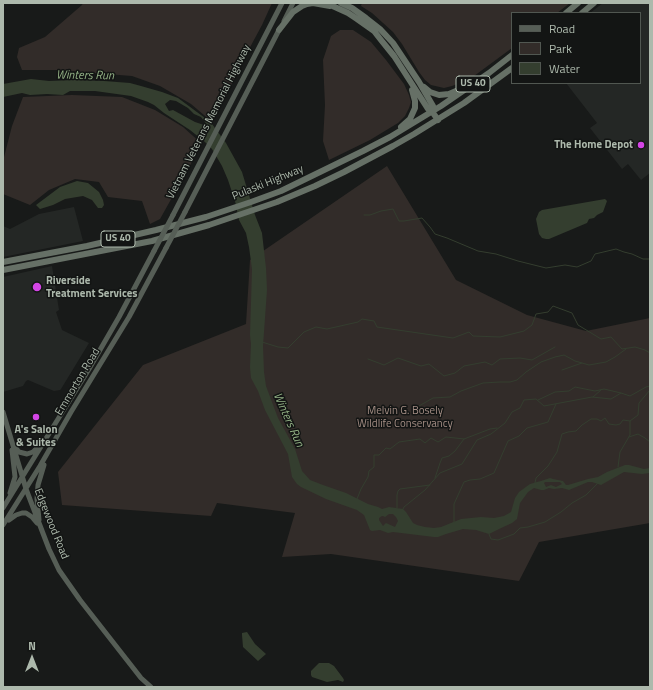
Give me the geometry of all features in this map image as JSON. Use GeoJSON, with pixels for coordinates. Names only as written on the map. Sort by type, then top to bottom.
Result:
{"type":"FeatureCollection","features":[{"type":"Feature","properties":{"kind":"highway"},"geometry":{"type":"LineString","coordinates":[[279,30],[293,12],[302,6],[313,3],[339,5],[374,32],[388,47],[428,110],[432,111],[438,120]]}},
{"type":"Feature","properties":{"kind":"highway"},"geometry":{"type":"LineString","coordinates":[[326,3],[352,8]]}},
{"type":"Feature","properties":{"kind":"highway"},"geometry":{"type":"LineString","coordinates":[[344,3],[373,23],[390,40],[419,82],[433,106],[432,111]]}},
{"type":"Feature","properties":{"kind":"highway"},"geometry":{"type":"LineString","coordinates":[[567,12],[578,3]]}},
{"type":"Feature","properties":{"kind":"highway"},"geometry":{"type":"LineString","coordinates":[[583,12],[594,3]]}},
{"type":"Feature","properties":{"kind":"highway","name":"Pulaski Highway"},"geometry":{"type":"LineString","coordinates":[[3,262],[87,246],[144,233],[206,217],[281,191],[378,143],[432,111],[489,74],[511,56]]}},
{"type":"Feature","properties":{"kind":"highway"},"geometry":{"type":"LineString","coordinates":[[378,143],[406,123],[410,119],[415,108],[414,96],[409,82],[400,65]]}},
{"type":"Feature","properties":{"kind":"highway","name":"Pulaski Highway"},"geometry":{"type":"LineString","coordinates":[[3,270],[152,241],[233,217],[297,194],[344,172],[438,120],[510,70]]}},
{"type":"Feature","properties":{"kind":"highway"},"geometry":{"type":"LineString","coordinates":[[419,82],[430,92],[438,95],[449,94],[472,85]]}},
{"type":"Feature","properties":{"kind":"main road","name":"Vietnam Veterans Memorial Highway"},"geometry":{"type":"LineString","coordinates":[[154,251],[282,3]]}},
{"type":"Feature","properties":{"kind":"main road","name":"Vietnam Veterans Memorial Highway"},"geometry":{"type":"LineString","coordinates":[[166,248],[293,3]]}},
{"type":"Feature","properties":{"kind":"main road","name":"Emmorton Road"},"geometry":{"type":"LineString","coordinates":[[3,525],[51,449],[71,412],[129,317],[166,248]]}},
{"type":"Feature","properties":{"kind":"main road","name":"Emmorton Road"},"geometry":{"type":"LineString","coordinates":[[4,508],[96,356],[154,251]]}},
{"type":"Feature","properties":{"kind":"main road","name":"Edgewood Road"},"geometry":{"type":"LineString","coordinates":[[3,412],[22,478],[49,550],[59,570],[80,600],[141,678],[151,687]]}},
{"type":"Feature","properties":{"kind":"main road"},"geometry":{"type":"LineString","coordinates":[[12,443],[19,452],[27,454],[33,452],[45,441]]}},
{"type":"Feature","properties":{"kind":"main road"},"geometry":{"type":"LineString","coordinates":[[4,508],[15,479],[12,458],[12,443]]}},
{"type":"Feature","properties":{"kind":"main road"},"geometry":{"type":"LineString","coordinates":[[41,529],[37,499],[38,485],[44,464],[51,449]]}},
{"type":"Feature","properties":{"kind":"main road"},"geometry":{"type":"LineString","coordinates":[[3,525],[19,513],[26,513],[32,517],[41,529]]}},
{"type":"Feature","properties":{"kind":"shaded area"},"geometry":{"type":"Polygon","coordinates":[[[603,3],[650,3],[650,173],[641,180],[628,164],[622,169],[590,128],[597,123],[567,84],[641,84],[641,12],[591,12],[603,3]]]}},
{"type":"Feature","properties":{"kind":"shaded area"},"geometry":{"type":"Polygon","coordinates":[[[74,207],[83,241],[3,257],[3,226],[10,229],[39,214],[74,207]]]}},
{"type":"Feature","properties":{"kind":"shaded area"},"geometry":{"type":"Polygon","coordinates":[[[52,266],[59,310],[56,312],[62,330],[89,343],[60,390],[54,391],[28,380],[23,386],[3,392],[3,277],[52,266]]]}},
{"type":"Feature","properties":{"kind":"green space"},"geometry":{"type":"Polygon","coordinates":[[[83,3],[272,3],[226,97],[211,121],[191,104],[160,86],[132,76],[57,70],[22,70],[17,57],[19,48],[45,37],[83,3]]]}},
{"type":"Feature","properties":{"kind":"green space"},"geometry":{"type":"Polygon","coordinates":[[[362,3],[570,3],[558,12],[511,12],[511,49],[470,79],[444,88],[431,85],[425,80],[393,32],[372,13],[361,6],[362,3]]]}},
{"type":"Feature","properties":{"kind":"green space"},"geometry":{"type":"Polygon","coordinates":[[[340,30],[353,30],[371,42],[404,84],[411,102],[405,116],[398,123],[370,140],[329,160],[323,141],[325,105],[323,60],[331,36],[340,30]]]}},
{"type":"Feature","properties":{"kind":"green space"},"geometry":{"type":"Polygon","coordinates":[[[72,95],[122,97],[155,110],[183,127],[202,144],[160,219],[150,224],[142,201],[108,197],[99,182],[75,179],[49,190],[30,205],[3,194],[3,161],[12,126],[23,97],[72,95]]]}},
{"type":"Feature","properties":{"kind":"green space","name":"Melvin G. Bosely Wildlife Conservancy"},"geometry":{"type":"Polygon","coordinates":[[[387,166],[456,280],[527,315],[586,331],[650,318],[650,523],[539,542],[519,581],[331,554],[282,557],[295,513],[217,503],[211,516],[62,505],[58,472],[143,365],[246,324],[250,260],[387,166]]]}},
{"type":"Feature","properties":{"kind":"water"},"geometry":{"type":"Polygon","coordinates":[[[31,79],[49,81],[74,80],[130,83],[178,98],[212,124],[226,143],[242,172],[262,233],[267,290],[263,346],[266,386],[278,418],[295,449],[302,471],[310,480],[346,493],[382,509],[389,507],[403,509],[413,523],[434,528],[441,527],[461,519],[481,517],[494,518],[504,516],[511,512],[515,498],[519,492],[530,484],[550,478],[563,481],[566,485],[568,485],[598,477],[625,465],[644,469],[650,468],[650,473],[642,474],[624,472],[601,485],[588,482],[569,490],[562,488],[549,488],[541,490],[534,488],[528,492],[520,503],[517,519],[489,534],[476,530],[463,529],[434,537],[370,530],[364,515],[357,510],[326,499],[301,487],[292,477],[288,454],[265,410],[258,391],[251,378],[250,335],[252,269],[249,247],[246,233],[239,220],[228,180],[212,149],[190,130],[154,105],[131,96],[95,91],[70,91],[63,95],[30,95],[22,93],[3,97],[3,84],[31,79]],[[170,100],[165,104],[169,111],[173,110],[195,122],[207,126],[201,117],[194,114],[188,108],[176,101],[170,100]],[[560,482],[544,483],[546,487],[551,485],[556,487],[562,484],[560,482]],[[389,514],[385,517],[382,516],[379,518],[383,526],[386,523],[395,527],[398,521],[393,514],[389,514]]]}},
{"type":"Feature","properties":{"kind":"water"},"geometry":{"type":"Polygon","coordinates":[[[77,181],[88,183],[99,192],[104,205],[102,208],[98,208],[92,200],[83,196],[65,199],[40,209],[36,205],[60,187],[77,181]]]}},
{"type":"Feature","properties":{"kind":"water"},"geometry":{"type":"Polygon","coordinates":[[[605,199],[607,201],[603,212],[594,218],[589,219],[587,223],[549,239],[542,238],[539,234],[536,219],[539,212],[542,210],[605,199]]]}},
{"type":"Feature","properties":{"kind":"water"},"geometry":{"type":"Polygon","coordinates":[[[247,632],[255,644],[266,654],[258,661],[243,647],[242,633],[247,632]]]}},
{"type":"Feature","properties":{"kind":"water"},"geometry":{"type":"Polygon","coordinates":[[[319,663],[329,663],[334,666],[343,678],[343,682],[338,680],[327,682],[312,677],[311,671],[319,663]]]}},
{"type":"Feature","properties":{"kind":"waterway"},"geometry":{"type":"LineString","coordinates":[[364,215],[370,215],[393,209],[399,221],[422,218],[435,234],[478,251],[496,254],[546,268],[565,265],[577,267],[591,261],[595,254],[616,249],[643,259],[650,259]]}},
{"type":"Feature","properties":{"kind":"waterway"},"geometry":{"type":"LineString","coordinates":[[262,342],[278,347],[288,348],[304,332],[316,327],[327,329],[358,322],[362,319],[374,321],[377,327],[453,338],[469,332],[473,336],[500,337],[524,331],[532,325],[536,314],[548,312],[553,306],[572,313],[578,325],[601,339],[611,337],[622,349],[635,347],[650,353]]}},
{"type":"Feature","properties":{"kind":"waterway"},"geometry":{"type":"LineString","coordinates":[[368,359],[384,365],[398,358],[421,366],[429,364],[444,376],[455,373],[464,366],[485,362],[492,365],[500,359],[520,358],[532,360],[555,347]]}},
{"type":"Feature","properties":{"kind":"waterway"},"geometry":{"type":"LineString","coordinates":[[419,406],[433,398],[450,397],[461,391],[483,383],[510,382],[517,380],[541,362],[555,357],[564,355],[575,361],[589,365],[606,362],[626,349]]}},
{"type":"Feature","properties":{"kind":"waterway"},"geometry":{"type":"LineString","coordinates":[[562,370],[582,363]]}},
{"type":"Feature","properties":{"kind":"waterway"},"geometry":{"type":"LineString","coordinates":[[403,509],[425,490],[440,473],[462,464],[477,440],[491,434],[505,423],[512,412],[520,408],[524,400],[536,399],[544,406],[592,397],[611,399],[621,393],[630,396],[650,386]]}},
{"type":"Feature","properties":{"kind":"waterway"},"geometry":{"type":"LineString","coordinates":[[538,400],[555,392],[569,391],[575,387],[595,391],[604,389],[621,393]]}},
{"type":"Feature","properties":{"kind":"waterway"},"geometry":{"type":"LineString","coordinates":[[593,397],[601,390]]}},
{"type":"Feature","properties":{"kind":"waterway"},"geometry":{"type":"LineString","coordinates":[[618,467],[620,452],[630,435],[630,421],[638,415],[639,403],[650,390]]}},
{"type":"Feature","properties":{"kind":"waterway"},"geometry":{"type":"LineString","coordinates":[[454,522],[454,504],[464,482],[480,479],[494,473],[508,441],[519,436],[527,428],[548,422],[556,404]]}},
{"type":"Feature","properties":{"kind":"waterway"},"geometry":{"type":"LineString","coordinates":[[535,483],[536,478],[548,466],[557,452],[562,434],[576,431],[591,419],[601,421],[605,418],[609,424],[616,425],[620,424],[623,420],[630,421]]}},
{"type":"Feature","properties":{"kind":"waterway"},"geometry":{"type":"LineString","coordinates":[[435,478],[442,458],[449,456],[455,451],[464,439],[490,429],[497,428]]}},
{"type":"Feature","properties":{"kind":"waterway"},"geometry":{"type":"LineString","coordinates":[[629,437],[638,434],[650,442]]}},
{"type":"Feature","properties":{"kind":"waterway"},"geometry":{"type":"LineString","coordinates":[[357,499],[368,477],[369,471],[374,467],[374,455],[379,455],[386,448],[390,449],[399,442],[420,439],[425,443],[431,438],[438,442],[446,437],[464,439]]}},
{"type":"Feature","properties":{"kind":"waterway"},"geometry":{"type":"LineString","coordinates":[[489,534],[491,539],[498,540],[514,534],[520,528],[545,522],[586,495],[598,483]]}},
{"type":"Feature","properties":{"kind":"waterway"},"geometry":{"type":"LineString","coordinates":[[397,508],[397,495],[400,489],[430,485]]}},
{"type":"Feature","properties":{"kind":"place","name":"The Home Depot"},"geometry":{"type":"Point","coordinates":[641,145]}},
{"type":"Feature","properties":{"kind":"place","name":"Riverside Treatment Services"},"geometry":{"type":"Point","coordinates":[37,287]}},
{"type":"Feature","properties":{"kind":"place","name":"A's Salon & Suites"},"geometry":{"type":"Point","coordinates":[36,417]}},
{"type":"Feature","properties":{"kind":"water label","name":"Winters Run"},"geometry":{"type":"Point","coordinates":[85,76]}},
{"type":"Feature","properties":{"kind":"water label","name":"Winters Run"},"geometry":{"type":"Point","coordinates":[288,420]}}]}
